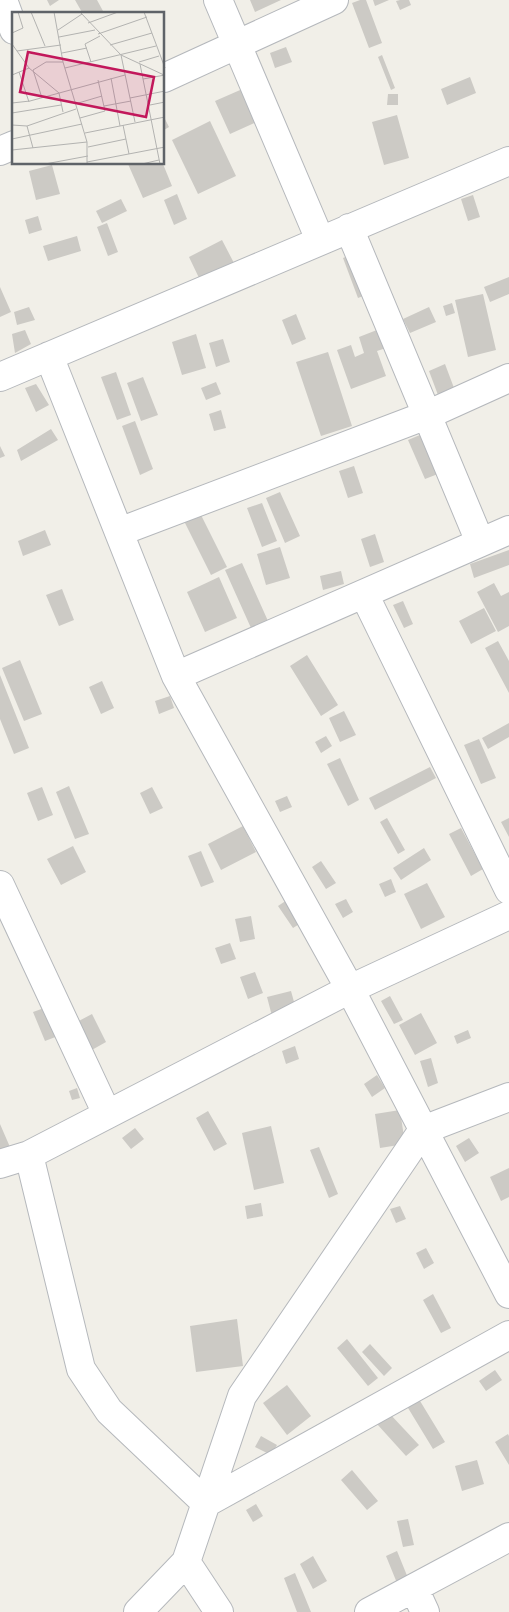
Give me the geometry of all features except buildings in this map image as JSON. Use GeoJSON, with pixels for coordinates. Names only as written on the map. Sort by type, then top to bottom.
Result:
{"type":"FeatureCollection","features":[{"type":"Feature","properties":{"kind":"street"},"geometry":{"type":"LineString","coordinates":[[3,0],[12,25]]}},
{"type":"Feature","properties":{"kind":"street"},"geometry":{"type":"LineString","coordinates":[[218,0],[320,240]]}},
{"type":"Feature","properties":{"kind":"street"},"geometry":{"type":"LineString","coordinates":[[165,78],[334,0]]}},
{"type":"Feature","properties":{"kind":"street"},"geometry":{"type":"LineString","coordinates":[[0,150],[12,146]]}},
{"type":"Feature","properties":{"kind":"street"},"geometry":{"type":"LineString","coordinates":[[0,377],[509,161]]}},
{"type":"Feature","properties":{"kind":"street"},"geometry":{"type":"LineString","coordinates":[[349,228],[480,542]]}},
{"type":"Feature","properties":{"kind":"street"},"geometry":{"type":"LineString","coordinates":[[49,356],[176,676],[350,989],[509,1294]]}},
{"type":"Feature","properties":{"kind":"street"},"geometry":{"type":"LineString","coordinates":[[119,532],[427,415],[509,378]]}},
{"type":"Feature","properties":{"kind":"street"},"geometry":{"type":"LineString","coordinates":[[176,676],[509,530]]}},
{"type":"Feature","properties":{"kind":"street"},"geometry":{"type":"LineString","coordinates":[[364,594],[509,890]]}},
{"type":"Feature","properties":{"kind":"street"},"geometry":{"type":"LineString","coordinates":[[0,884],[107,1114]]}},
{"type":"Feature","properties":{"kind":"street"},"geometry":{"type":"LineString","coordinates":[[0,1164],[29,1155],[350,989],[509,915]]}},
{"type":"Feature","properties":{"kind":"street"},"geometry":{"type":"LineString","coordinates":[[138,1612],[186,1562],[242,1396],[423,1130],[509,1097]]}},
{"type":"Feature","properties":{"kind":"street"},"geometry":{"type":"LineString","coordinates":[[29,1155],[81,1369],[109,1411],[206,1503]]}},
{"type":"Feature","properties":{"kind":"street"},"geometry":{"type":"LineString","coordinates":[[206,1503],[509,1335]]}},
{"type":"Feature","properties":{"kind":"street"},"geometry":{"type":"LineString","coordinates":[[369,1612],[419,1600],[509,1537]]}},
{"type":"Feature","properties":{"kind":"street"},"geometry":{"type":"LineString","coordinates":[[186,1562],[219,1612]]}}]}
